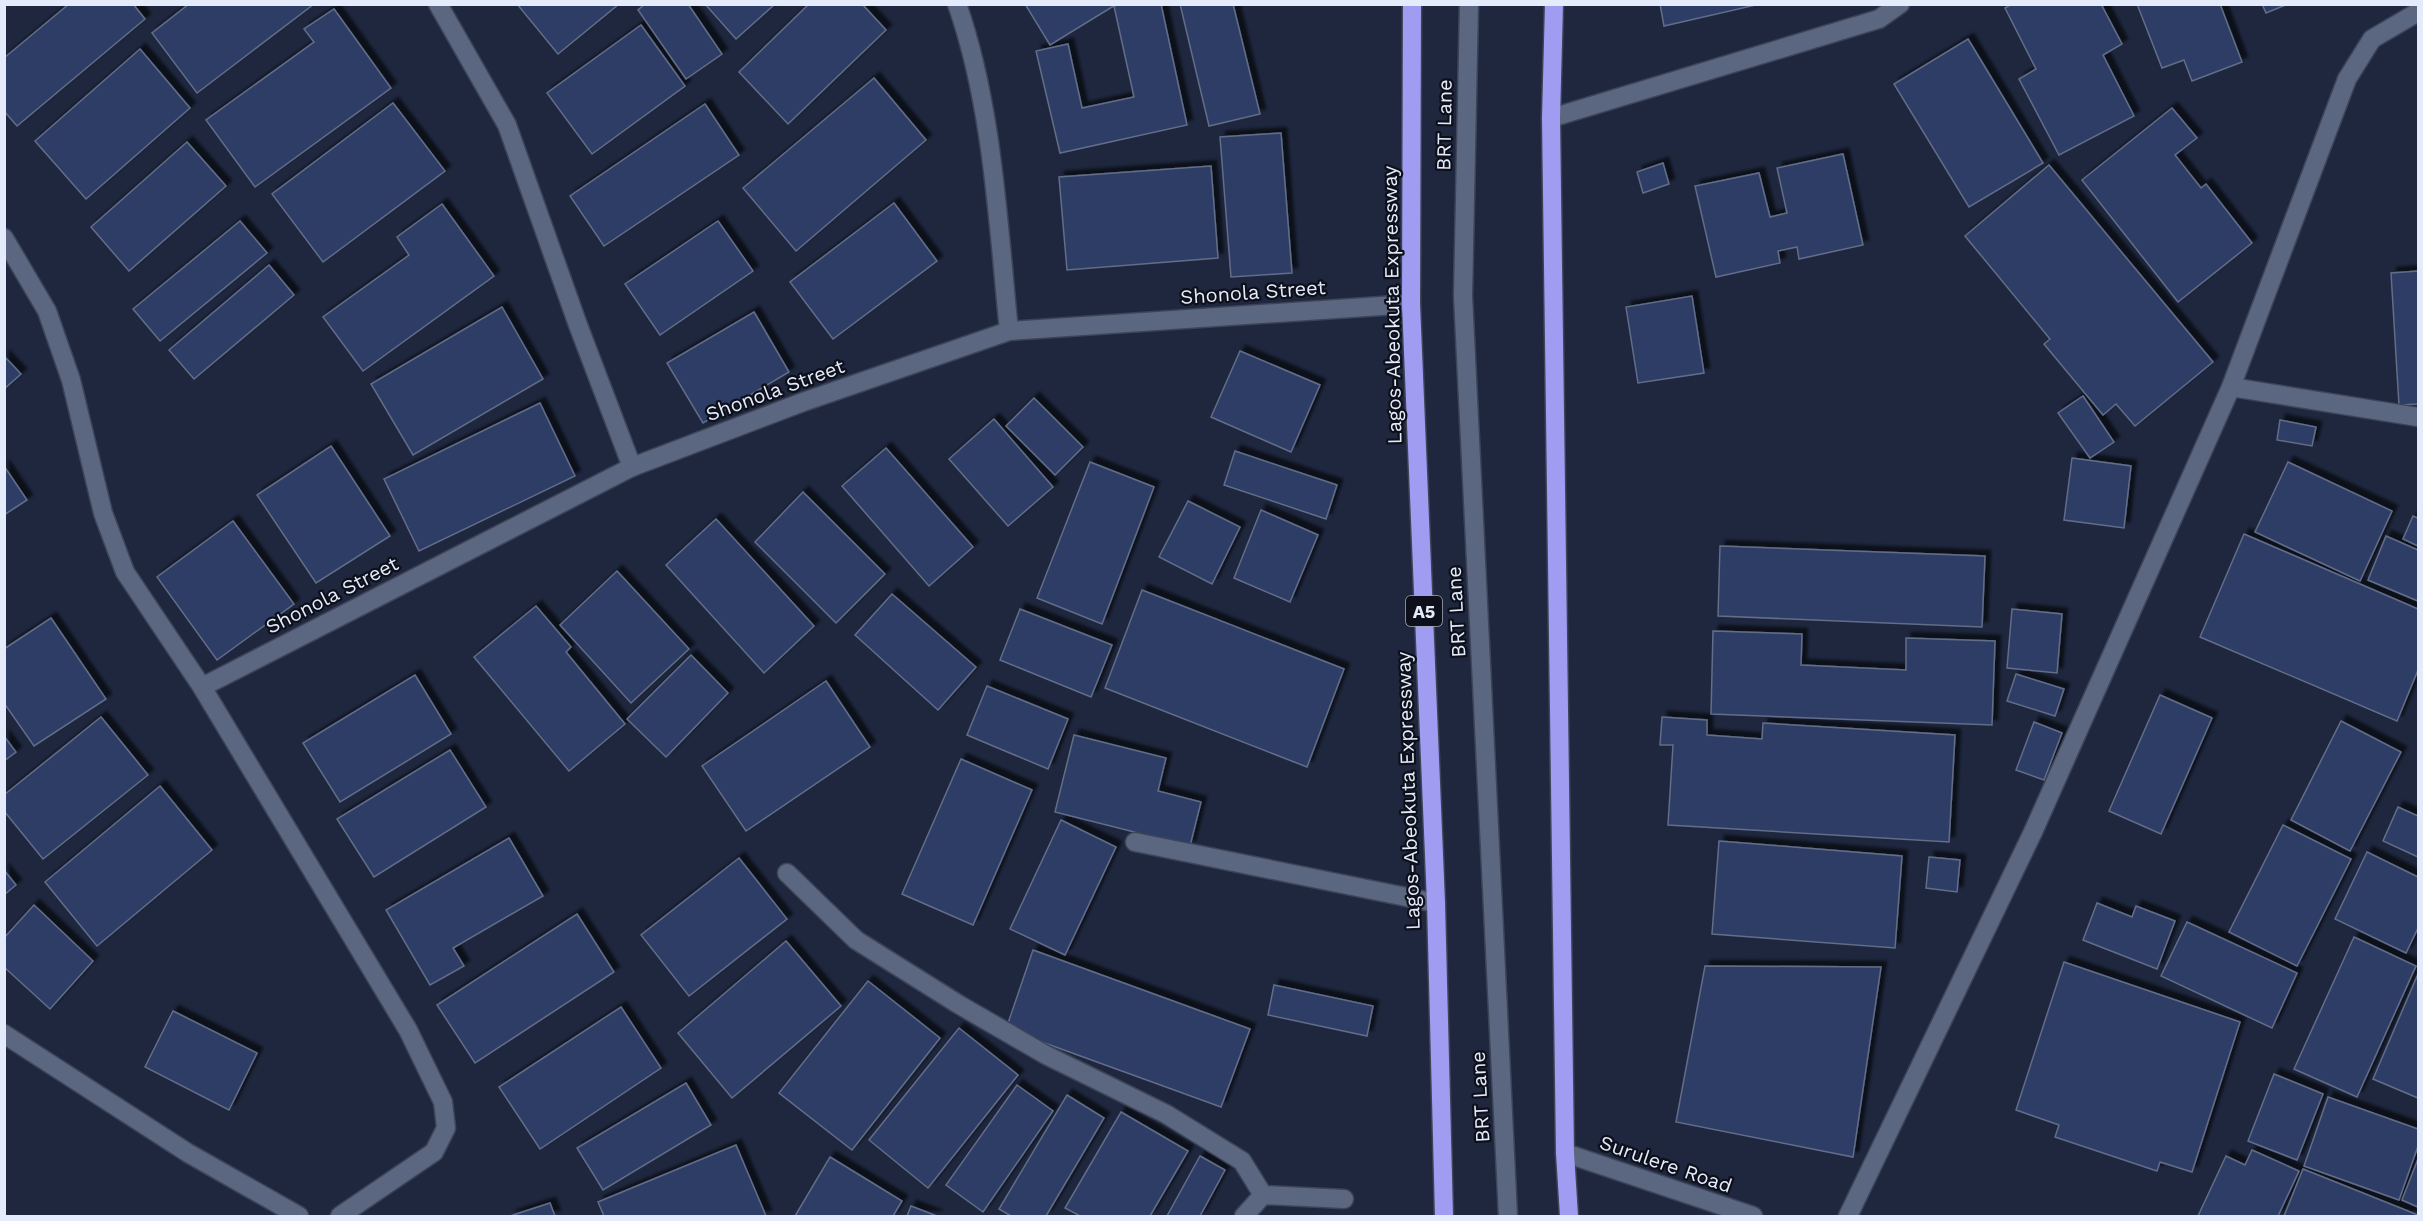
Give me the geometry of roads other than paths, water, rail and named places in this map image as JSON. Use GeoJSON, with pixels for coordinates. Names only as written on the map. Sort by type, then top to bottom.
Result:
{"type":"FeatureCollection","features":[{"type":"Feature","properties":{"kind":"highway","name":"Lagos-Abeokuta Expressway"},"geometry":{"type":"LineString","coordinates":[[1412,4],[1411,304],[1436,903],[1444,1216]]}},
{"type":"Feature","properties":{"kind":"highway"},"geometry":{"type":"LineString","coordinates":[[1554,4],[1551,118],[1565,1153],[1569,1216]]}},
{"type":"Feature","properties":{"kind":"street"},"geometry":{"type":"LineString","coordinates":[[438,4],[507,126],[578,325],[632,467]]}},
{"type":"Feature","properties":{"kind":"street"},"geometry":{"type":"LineString","coordinates":[[957,4],[969,38],[989,148],[1010,332]]}},
{"type":"Feature","properties":{"kind":"street","name":"BRT Lane"},"geometry":{"type":"LineString","coordinates":[[1469,4],[1463,296],[1508,1216]]}},
{"type":"Feature","properties":{"kind":"street"},"geometry":{"type":"LineString","coordinates":[[1551,118],[1879,19],[1900,4]]}},
{"type":"Feature","properties":{"kind":"street"},"geometry":{"type":"LineString","coordinates":[[1848,1216],[2033,832],[2231,387],[2347,79],[2372,39],[2418,12]]}},
{"type":"Feature","properties":{"kind":"street"},"geometry":{"type":"LineString","coordinates":[[4,238],[47,311],[71,380],[103,513],[125,572],[202,687],[408,1030],[443,1102],[446,1128],[434,1152],[340,1216]]}},
{"type":"Feature","properties":{"kind":"street","name":"Shonola Street"},"geometry":{"type":"LineString","coordinates":[[202,687],[632,467],[802,402],[1010,332],[1411,304]]}},
{"type":"Feature","properties":{"kind":"street"},"geometry":{"type":"LineString","coordinates":[[2231,387],[2418,417]]}},
{"type":"Feature","properties":{"kind":"street"},"geometry":{"type":"LineString","coordinates":[[1135,842],[1436,903]]}},
{"type":"Feature","properties":{"kind":"street"},"geometry":{"type":"LineString","coordinates":[[787,873],[856,940],[958,1004],[1046,1055],[1166,1114],[1242,1161],[1263,1195]]}},
{"type":"Feature","properties":{"kind":"street"},"geometry":{"type":"LineString","coordinates":[[4,1034],[188,1153],[299,1216]]}},
{"type":"Feature","properties":{"kind":"street","name":"Surulere Road"},"geometry":{"type":"LineString","coordinates":[[1565,1153],[1753,1216]]}},
{"type":"Feature","properties":{"kind":"street"},"geometry":{"type":"LineString","coordinates":[[1263,1195],[1344,1199]]}},
{"type":"Feature","properties":{"kind":"street"},"geometry":{"type":"LineString","coordinates":[[1244,1216],[1263,1195]]}}]}
